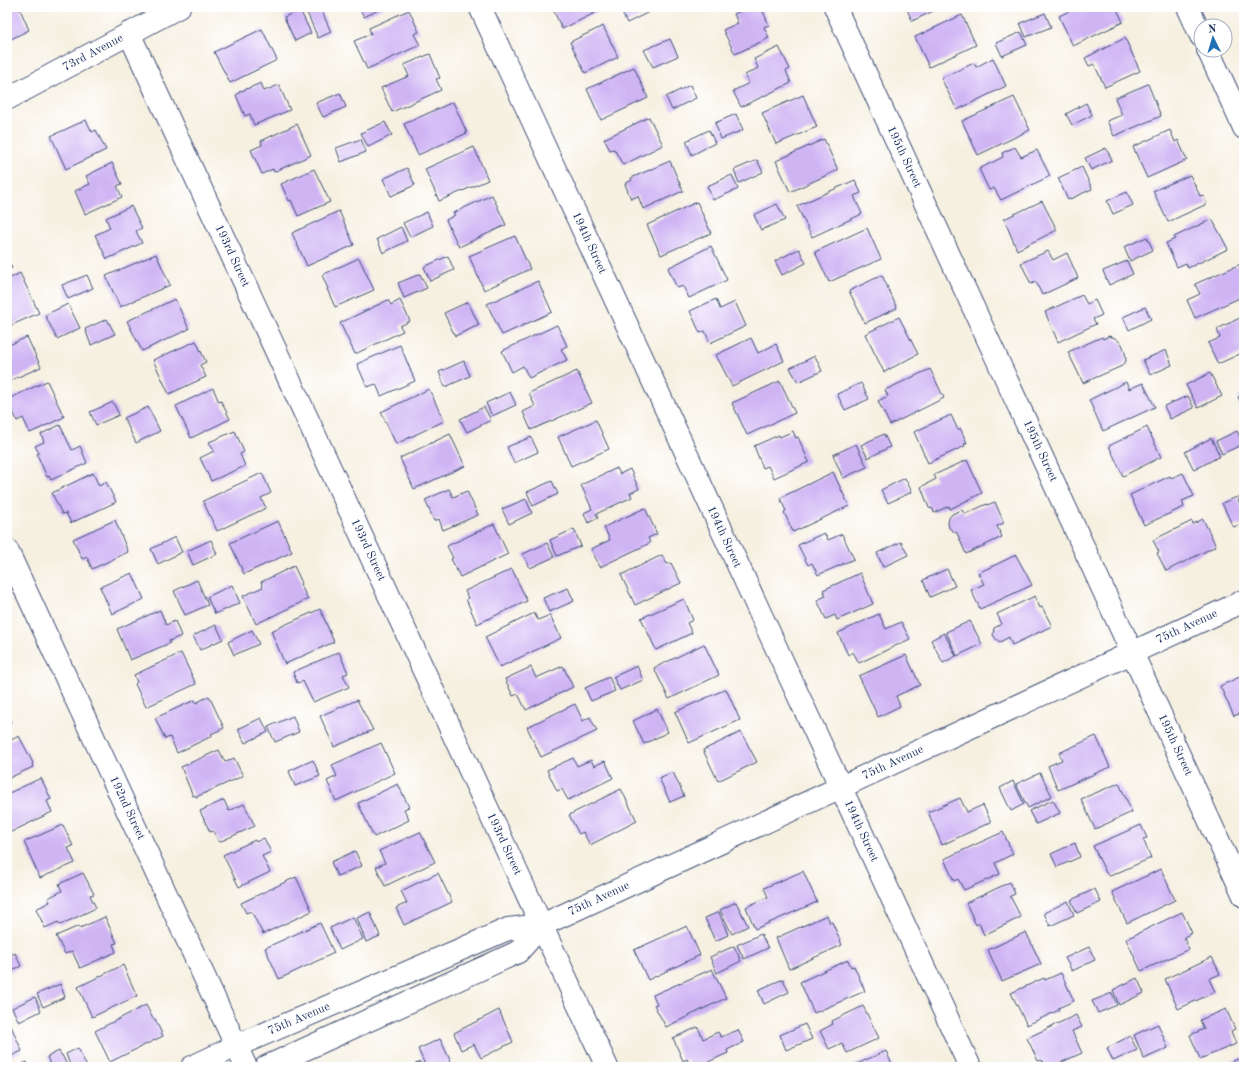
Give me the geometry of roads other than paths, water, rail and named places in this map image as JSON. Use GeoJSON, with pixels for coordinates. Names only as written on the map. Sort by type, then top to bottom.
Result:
{"type":"FeatureCollection","features":[{"type":"Feature","properties":{"kind":"street","name":"73rd Avenue"},"geometry":{"type":"LineString","coordinates":[[7,99],[179,7]]}},
{"type":"Feature","properties":{"kind":"street","name":"194th Street"},"geometry":{"type":"LineString","coordinates":[[480,7],[970,1067]]}},
{"type":"Feature","properties":{"kind":"street","name":"195th Street"},"geometry":{"type":"LineString","coordinates":[[835,7],[1244,896]]}},
{"type":"Feature","properties":{"kind":"street"},"geometry":{"type":"LineString","coordinates":[[1188,7],[1193,18]]}},
{"type":"Feature","properties":{"kind":"street","name":"193rd Street"},"geometry":{"type":"LineString","coordinates":[[129,33],[608,1067]]}},
{"type":"Feature","properties":{"kind":"street"},"geometry":{"type":"LineString","coordinates":[[1212,58],[1244,128]]}},
{"type":"Feature","properties":{"kind":"street","name":"192nd Street"},"geometry":{"type":"LineString","coordinates":[[7,550],[246,1067]]}},
{"type":"Feature","properties":{"kind":"street","name":"75th Avenue"},"geometry":{"type":"LineString","coordinates":[[192,1067],[236,1046],[508,929],[542,925],[1244,601]]}},
{"type":"Feature","properties":{"kind":"street","name":"75th Avenue"},"geometry":{"type":"LineString","coordinates":[[266,1067],[518,952],[542,925]]}}]}
